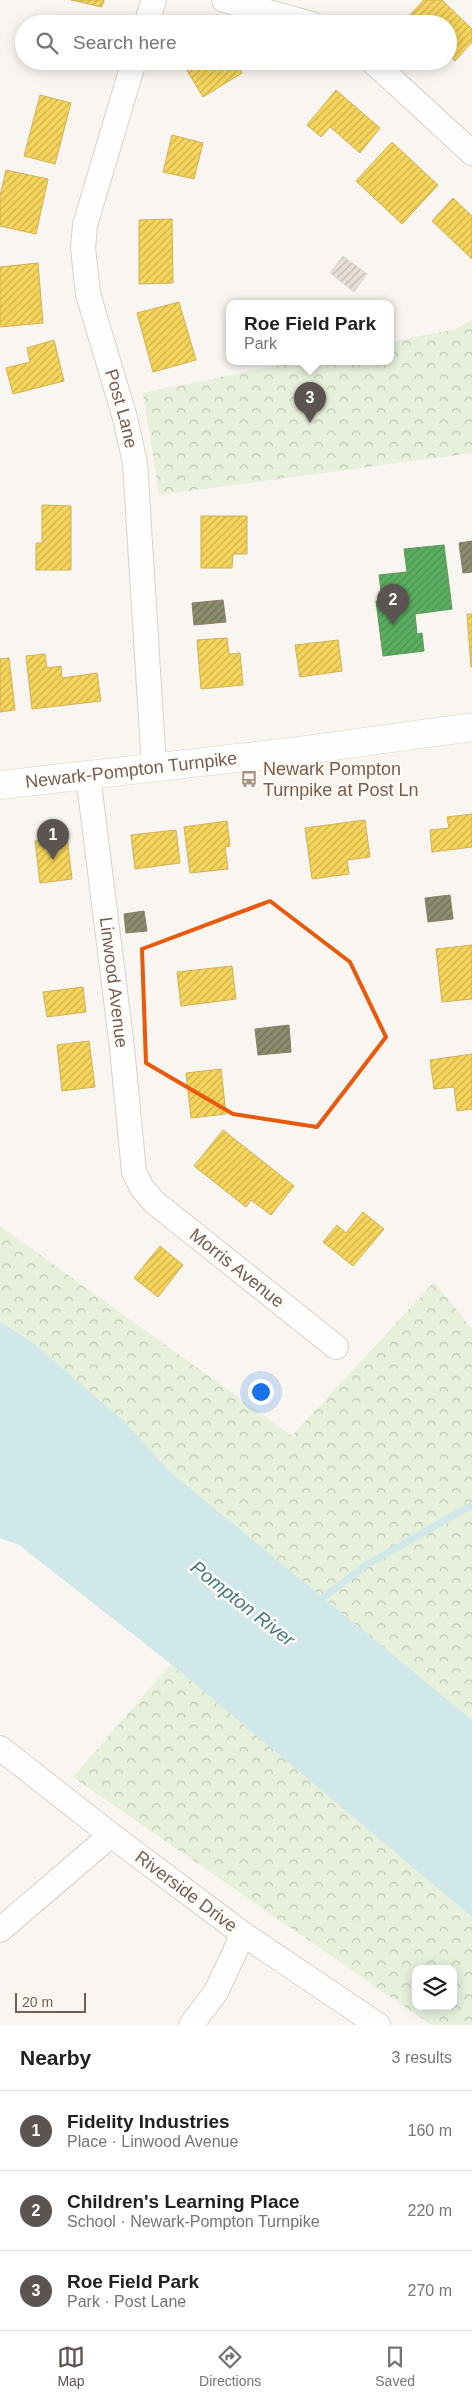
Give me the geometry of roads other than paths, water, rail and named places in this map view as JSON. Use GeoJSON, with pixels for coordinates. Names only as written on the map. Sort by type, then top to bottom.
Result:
{"type":"FeatureCollection","features":[{"type":"Feature","properties":{"kind":"main road","name":"Newark-Pompton Turnpike"},"geometry":{"type":"LineString","coordinates":[[0,785],[472,727]]}},
{"type":"Feature","properties":{"kind":"street"},"geometry":{"type":"LineString","coordinates":[[149,15],[154,0]]}},
{"type":"Feature","properties":{"kind":"street"},"geometry":{"type":"LineString","coordinates":[[224,0],[279,15]]}},
{"type":"Feature","properties":{"kind":"street","name":"Post Lane"},"geometry":{"type":"LineString","coordinates":[[131,70],[85,225],[83,266],[88,294],[135,463],[154,767]]}},
{"type":"Feature","properties":{"kind":"street"},"geometry":{"type":"LineString","coordinates":[[382,70],[472,153]]}},
{"type":"Feature","properties":{"kind":"street","name":"Linwood Avenue"},"geometry":{"type":"LineString","coordinates":[[88,774],[122,1048],[134,1172],[142,1188]]}},
{"type":"Feature","properties":{"kind":"street","name":"Morris Avenue"},"geometry":{"type":"LineString","coordinates":[[142,1188],[154,1202],[336,1347]]}},
{"type":"Feature","properties":{"kind":"street","name":"Riverside Drive"},"geometry":{"type":"LineString","coordinates":[[0,1748],[111,1835],[243,1934],[378,2025]]}},
{"type":"Feature","properties":{"kind":"street"},"geometry":{"type":"LineString","coordinates":[[0,1930],[111,1835]]}},
{"type":"Feature","properties":{"kind":"street"},"geometry":{"type":"LineString","coordinates":[[190,2025],[216,1992],[243,1934]]}},
{"type":"Feature","properties":{"kind":"water","name":"Pompton River"},"geometry":{"type":"Polygon","coordinates":[[[0,1322],[31,1341],[125,1422],[169,1471],[472,1720],[472,1917],[171,1664],[19,1545],[0,1538],[0,1322]]]}},
{"type":"Feature","properties":{"kind":"waterway"},"geometry":{"type":"LineString","coordinates":[[323,1598],[366,1565],[472,1505]]}},
{"type":"Feature","properties":{"kind":"place","name":"Roe Field Park"},"geometry":{"type":"Point","coordinates":[310,423]}},
{"type":"Feature","properties":{"kind":"place","name":"Children's Learning Place"},"geometry":{"type":"Point","coordinates":[393,625]}},
{"type":"Feature","properties":{"kind":"place","name":"Newark Pompton Turnpike at Post Ln"},"geometry":{"type":"Point","coordinates":[249,779]}},
{"type":"Feature","properties":{"kind":"place","name":"Fidelity Industries"},"geometry":{"type":"Point","coordinates":[53,860]}}]}
